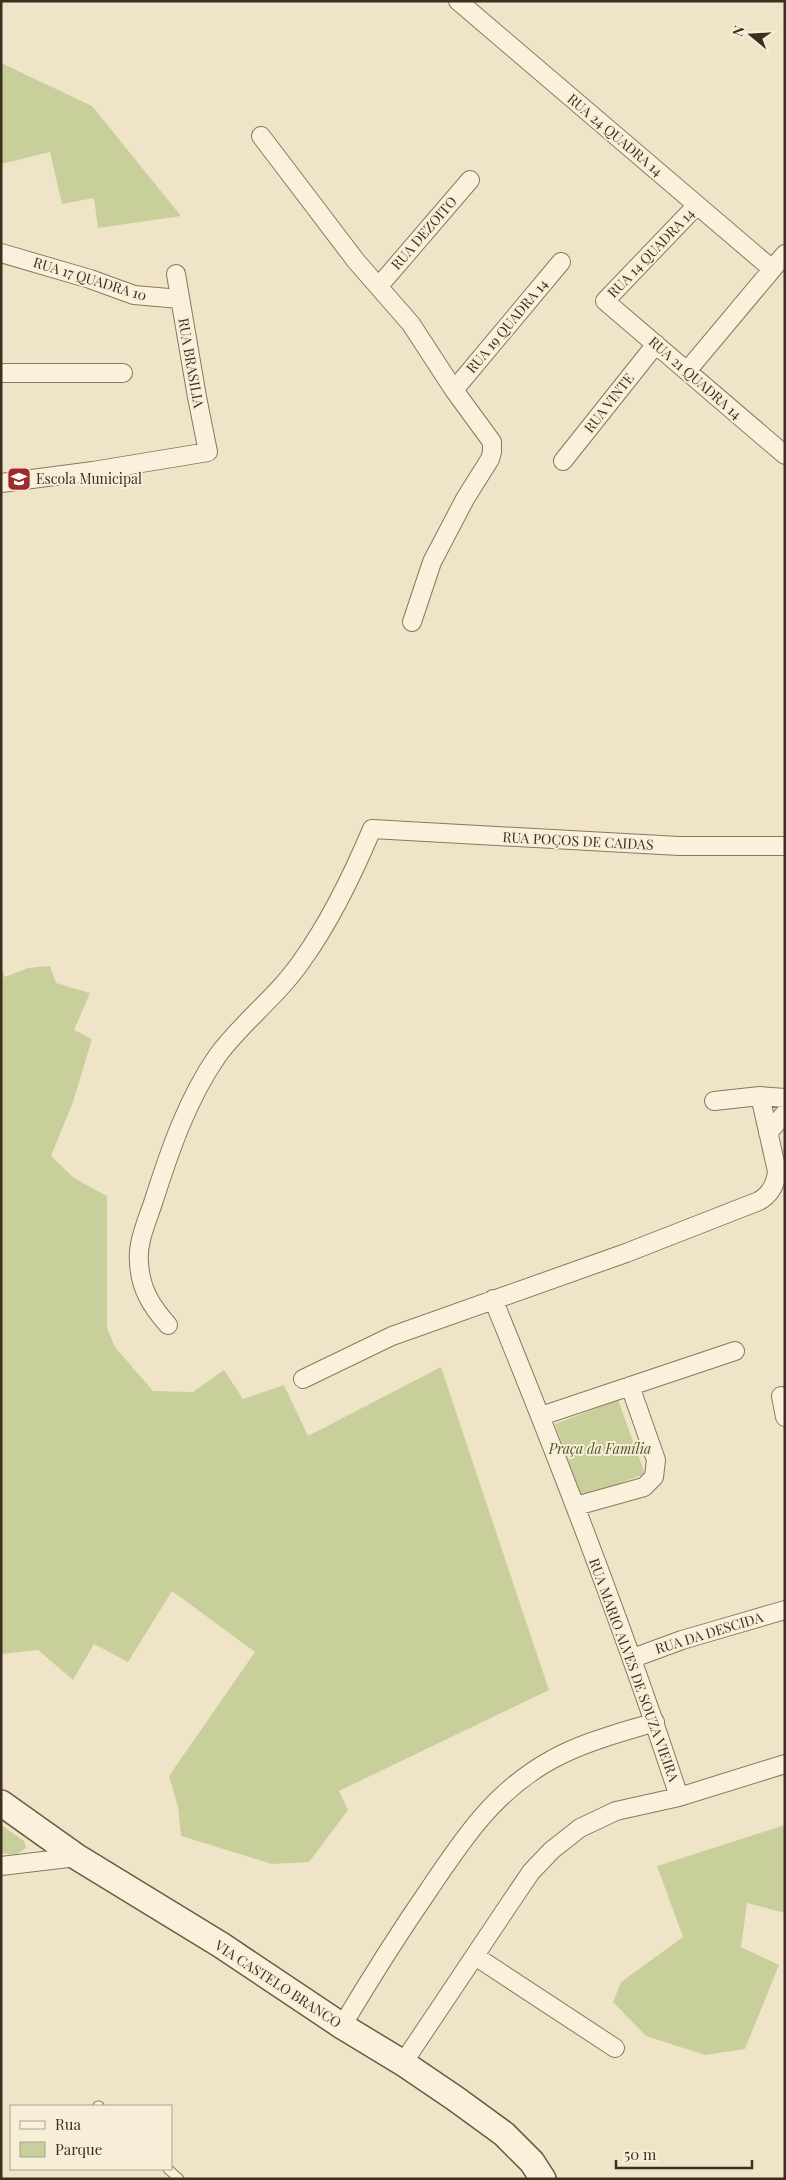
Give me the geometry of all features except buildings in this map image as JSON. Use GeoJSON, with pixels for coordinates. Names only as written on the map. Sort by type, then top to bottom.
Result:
{"type":"FeatureCollection","features":[{"type":"Feature","properties":{"kind":"main road","name":"VIA CASTELO BRANCO"},"geometry":{"type":"LineString","coordinates":[[1,1803],[77,1857],[221,1945],[342,2026],[403,2063],[504,2134],[532,2162],[543,2179]]}},
{"type":"Feature","properties":{"kind":"street","name":"RUA 24 QUADRA 14"},"geometry":{"type":"LineString","coordinates":[[458,1],[772,269]]}},
{"type":"Feature","properties":{"kind":"street"},"geometry":{"type":"LineString","coordinates":[[261,136],[356,261],[411,324],[454,390],[492,442],[492,452],[464,499],[432,562],[412,622]]}},
{"type":"Feature","properties":{"kind":"street","name":"RUA DEZOITO"},"geometry":{"type":"LineString","coordinates":[[379,286],[470,180]]}},
{"type":"Feature","properties":{"kind":"street","name":"RUA 14 QUADRA 14"},"geometry":{"type":"LineString","coordinates":[[605,301],[697,205]]}},
{"type":"Feature","properties":{"kind":"street","name":"RUA 17 QUADRA 10"},"geometry":{"type":"LineString","coordinates":[[1,252],[90,279],[134,295],[180,299]]}},
{"type":"Feature","properties":{"kind":"street"},"geometry":{"type":"LineString","coordinates":[[687,371],[785,254]]}},
{"type":"Feature","properties":{"kind":"street","name":"RUA 19 QUADRA 14"},"geometry":{"type":"LineString","coordinates":[[454,390],[560,262]]}},
{"type":"Feature","properties":{"kind":"street","name":"RUA BRASILIA"},"geometry":{"type":"LineString","coordinates":[[1,483],[93,472],[208,452],[176,274]]}},
{"type":"Feature","properties":{"kind":"street","name":"RUA 21 QUADRA 14"},"geometry":{"type":"LineString","coordinates":[[605,301],[784,452]]}},
{"type":"Feature","properties":{"kind":"street","name":"RUA VINTE"},"geometry":{"type":"LineString","coordinates":[[563,461],[656,344]]}},
{"type":"Feature","properties":{"kind":"street"},"geometry":{"type":"LineString","coordinates":[[1,373],[123,373]]}},
{"type":"Feature","properties":{"kind":"street","name":"RUA POÇOS DE CAIDAS"},"geometry":{"type":"LineString","coordinates":[[168,1325],[154,1309],[142,1287],[138,1260],[144,1228],[164,1168],[190,1104],[197,1088],[219,1054],[285,982],[320,934],[372,829],[679,846],[785,846]]}},
{"type":"Feature","properties":{"kind":"street"},"geometry":{"type":"LineString","coordinates":[[714,1101],[760,1096],[785,1098]]}},
{"type":"Feature","properties":{"kind":"street"},"geometry":{"type":"LineString","coordinates":[[302,1379],[392,1336],[493,1298],[626,1253],[759,1202],[767,1197],[776,1182],[777,1171],[775,1155],[760,1096]]}},
{"type":"Feature","properties":{"kind":"street"},"geometry":{"type":"LineString","coordinates":[[768,1133],[785,1114]]}},
{"type":"Feature","properties":{"kind":"street","name":"RUA MARIO ALVES DE SOUZA VIEIRA"},"geometry":{"type":"LineString","coordinates":[[403,2063],[531,1872],[552,1850],[580,1828],[616,1811],[679,1797],[633,1658],[541,1416],[493,1298]]}},
{"type":"Feature","properties":{"kind":"street"},"geometry":{"type":"LineString","coordinates":[[541,1416],[735,1350]]}},
{"type":"Feature","properties":{"kind":"street"},"geometry":{"type":"LineString","coordinates":[[576,1506],[644,1487],[654,1477],[656,1460],[630,1386]]}},
{"type":"Feature","properties":{"kind":"street"},"geometry":{"type":"LineString","coordinates":[[781,1396],[785,1417]]}},
{"type":"Feature","properties":{"kind":"street","name":"RUA DA DESCIDA"},"geometry":{"type":"LineString","coordinates":[[633,1658],[682,1640],[785,1610]]}},
{"type":"Feature","properties":{"kind":"street"},"geometry":{"type":"LineString","coordinates":[[342,2026],[403,1927],[459,1845],[496,1799],[522,1778],[552,1760],[582,1746],[654,1722]]}},
{"type":"Feature","properties":{"kind":"street"},"geometry":{"type":"LineString","coordinates":[[679,1797],[785,1764]]}},
{"type":"Feature","properties":{"kind":"street"},"geometry":{"type":"LineString","coordinates":[[1,1866],[77,1857]]}},
{"type":"Feature","properties":{"kind":"street"},"geometry":{"type":"LineString","coordinates":[[475,1956],[615,2048]]}},
{"type":"Feature","properties":{"kind":"lane"},"geometry":{"type":"LineString","coordinates":[[169,2170],[179,2179]]}},
{"type":"Feature","properties":{"kind":"green space"},"geometry":{"type":"Polygon","coordinates":[[[1,63],[92,106],[181,216],[98,228],[94,198],[62,204],[50,152],[1,164],[1,63]]]}},
{"type":"Feature","properties":{"kind":"green space"},"geometry":{"type":"Polygon","coordinates":[[[50,966],[56,983],[90,993],[74,1030],[92,1039],[73,1102],[51,1156],[74,1178],[107,1196],[107,1328],[115,1347],[153,1391],[193,1392],[224,1370],[243,1399],[284,1385],[308,1436],[441,1367],[549,1690],[339,1791],[348,1810],[309,1862],[272,1864],[181,1836],[178,1807],[169,1776],[255,1652],[172,1591],[128,1662],[94,1644],[73,1680],[38,1650],[1,1654],[1,968],[5,977],[28,968],[50,966]]]}},
{"type":"Feature","properties":{"kind":"green space","name":"Praça da Família"},"geometry":{"type":"Polygon","coordinates":[[[618,1400],[645,1474],[582,1497],[555,1424],[618,1400]]]}},
{"type":"Feature","properties":{"kind":"green space"},"geometry":{"type":"Polygon","coordinates":[[[1,1825],[24,1841],[26,1848],[15,1855],[1,1853],[1,1825]]]}},
{"type":"Feature","properties":{"kind":"green space"},"geometry":{"type":"Polygon","coordinates":[[[785,1825],[785,1913],[747,1903],[741,1947],[779,1965],[745,2049],[705,2055],[646,2036],[613,2002],[621,1982],[683,1937],[657,1866],[785,1825]]]}},
{"type":"Feature","properties":{"kind":"place","name":"Escola Municipal"},"geometry":{"type":"Point","coordinates":[19,479]}}]}
